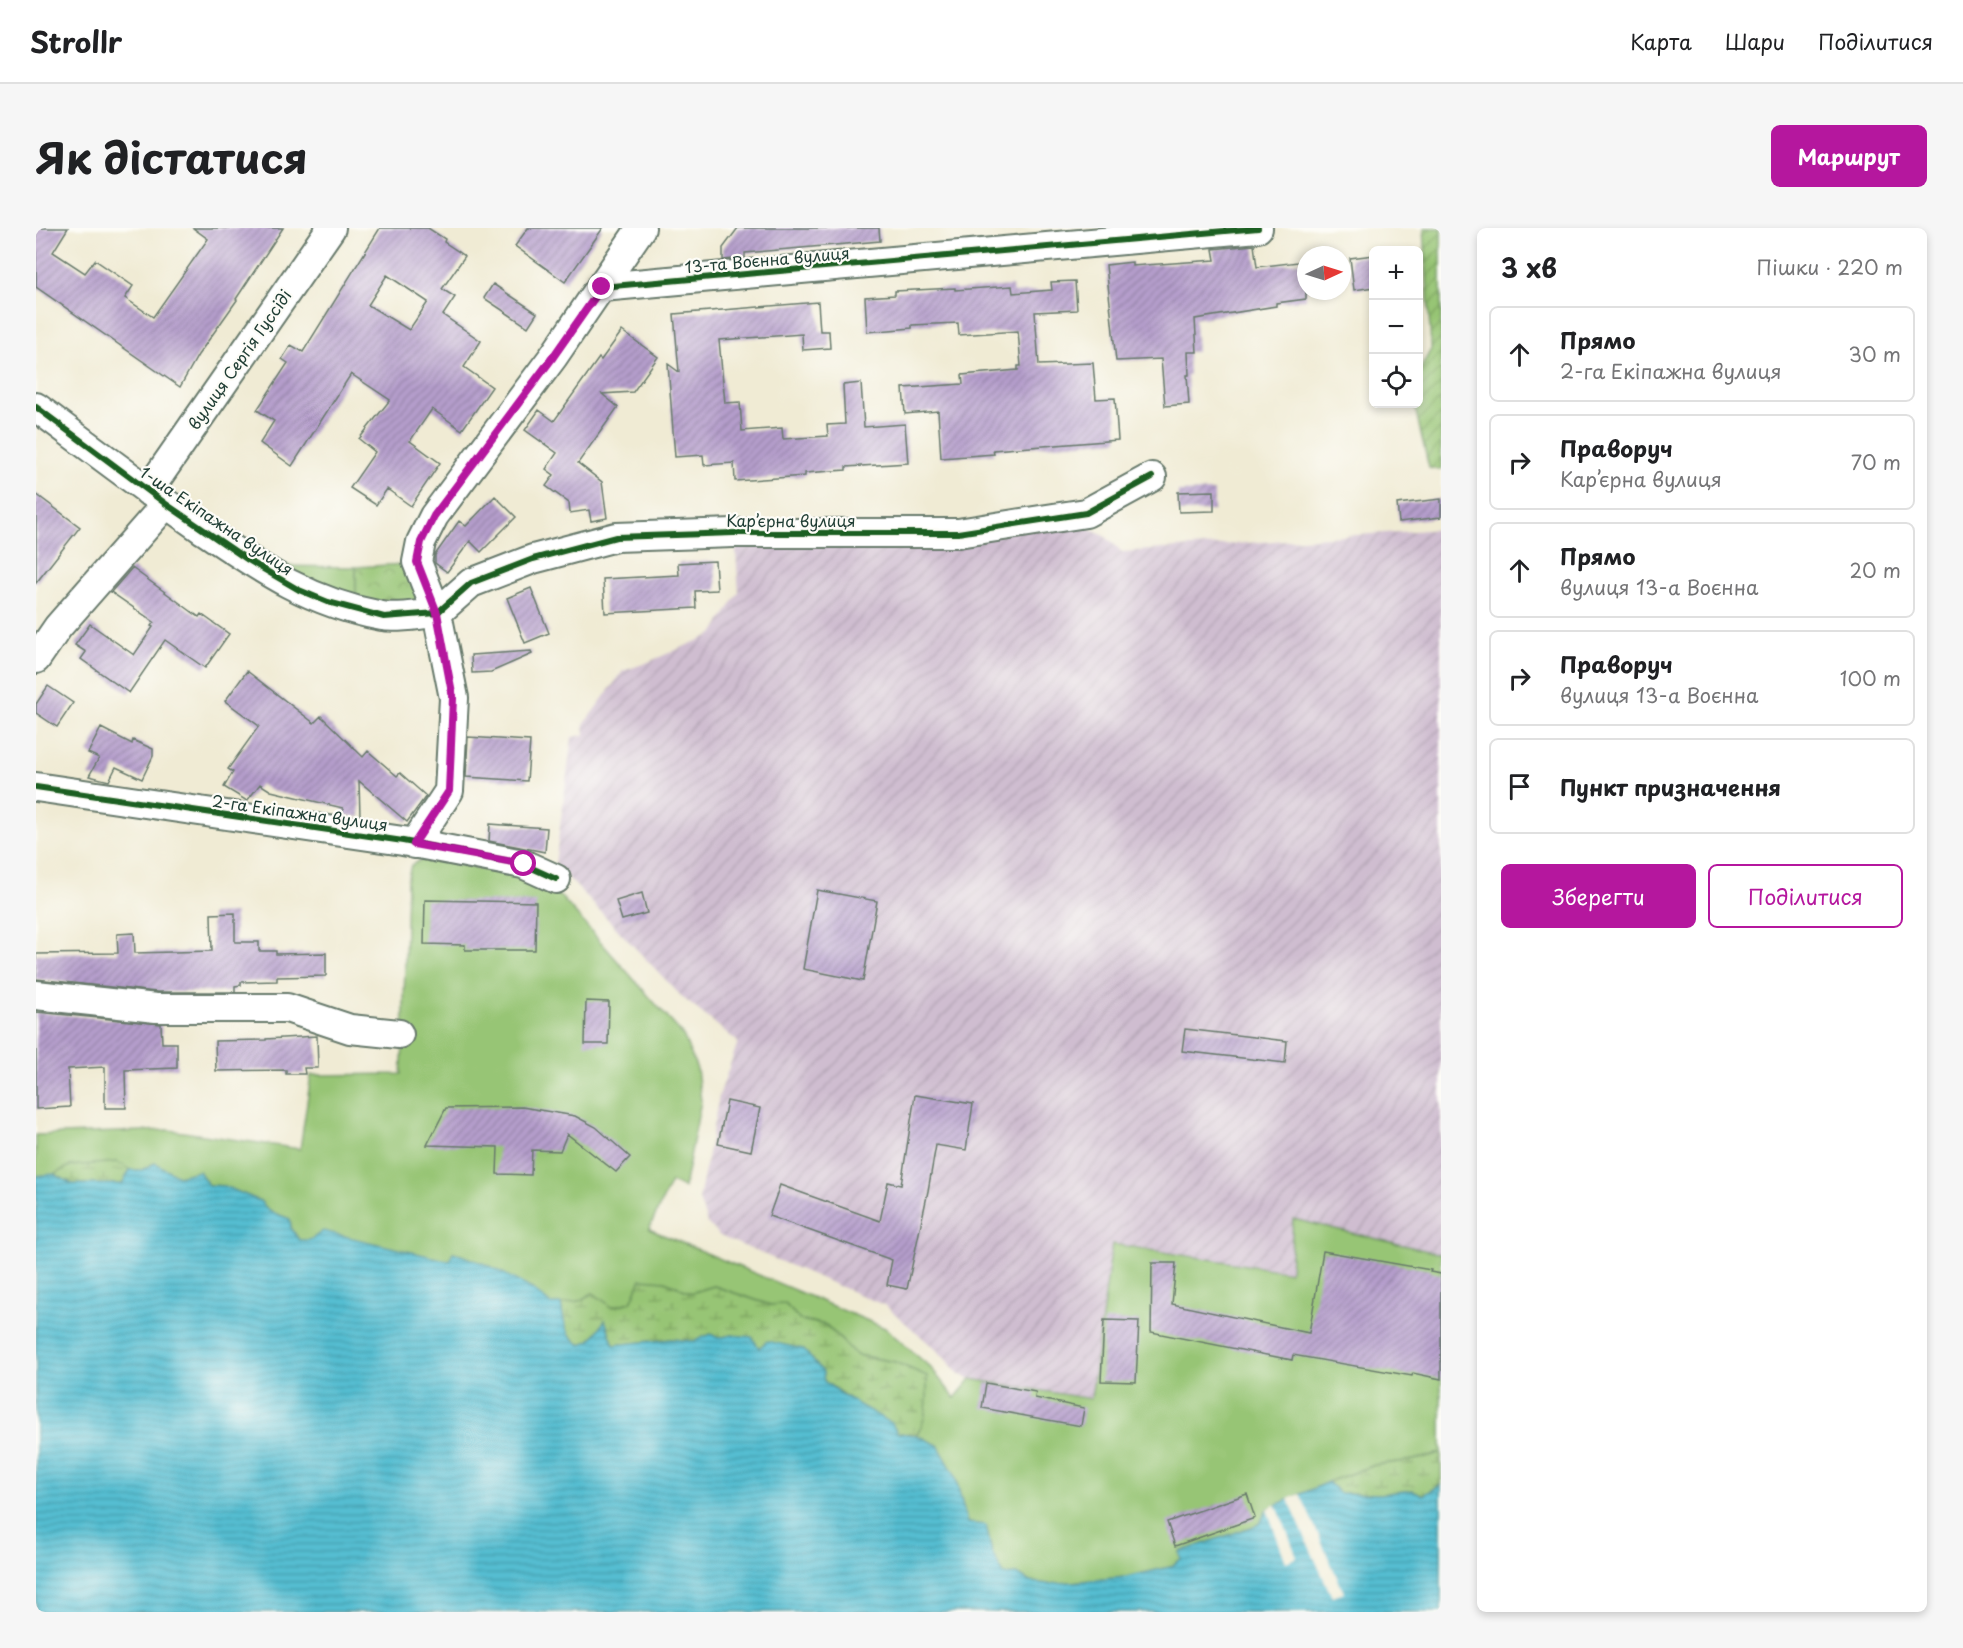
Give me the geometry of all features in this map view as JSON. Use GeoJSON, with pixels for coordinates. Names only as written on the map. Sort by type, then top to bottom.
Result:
{"type":"FeatureCollection","features":[{"type":"Feature","properties":{"kind":"street","name":"вулиця Сергія Гуссіді"},"geometry":{"type":"LineString","coordinates":[[36,658],[157,497],[330,228]]}},
{"type":"Feature","properties":{"kind":"street"},"geometry":{"type":"LineString","coordinates":[[414,844],[449,791],[453,698],[437,613],[417,562],[421,542],[434,516],[553,357],[641,228]]}},
{"type":"Feature","properties":{"kind":"street","name":"13-та Воєнна вулиця"},"geometry":{"type":"LineString","coordinates":[[602,287],[1258,228]]}},
{"type":"Feature","properties":{"kind":"street","name":"1-ша Екіпажна вулиця"},"geometry":{"type":"LineString","coordinates":[[36,407],[157,497],[248,560],[299,590],[318,598],[384,617],[437,613]]}},
{"type":"Feature","properties":{"kind":"street","name":"Карʼєрна вулиця"},"geometry":{"type":"LineString","coordinates":[[437,613],[471,583],[533,559],[616,537],[734,533],[958,533],[1086,513],[1152,477]]}},
{"type":"Feature","properties":{"kind":"street","name":"2-га Екіпажна вулиця"},"geometry":{"type":"LineString","coordinates":[[36,787],[414,844],[524,864],[556,879]]}},
{"type":"Feature","properties":{"kind":"street"},"geometry":{"type":"LineString","coordinates":[[36,995],[156,1008],[287,1008],[350,1029],[399,1034]]}},
{"type":"Feature","properties":{"kind":"shaded area"},"geometry":{"type":"Polygon","coordinates":[[[1085,526],[1106,537],[1122,552],[1441,529],[1441,1254],[1294,1219],[1290,1272],[1112,1244],[1091,1399],[971,1379],[960,1375],[940,1353],[886,1306],[720,1236],[707,1223],[699,1200],[719,1096],[738,1042],[683,998],[555,864],[572,737],[585,735],[584,724],[623,671],[713,634],[739,592],[735,540],[1085,526]]]}},
{"type":"Feature","properties":{"kind":"green space"},"geometry":{"type":"Polygon","coordinates":[[[1424,228],[1441,228],[1441,470],[1429,468],[1415,408],[1423,408],[1423,364],[1431,349],[1424,228]]]}},
{"type":"Feature","properties":{"kind":"green space"},"geometry":{"type":"Polygon","coordinates":[[[405,564],[419,595],[413,605],[356,603],[356,567],[405,564]]]}},
{"type":"Feature","properties":{"kind":"green space"},"geometry":{"type":"Polygon","coordinates":[[[275,566],[356,567],[356,603],[275,566]]]}},
{"type":"Feature","properties":{"kind":"green space"},"geometry":{"type":"Polygon","coordinates":[[[427,857],[539,881],[562,898],[683,1035],[697,1069],[701,1101],[684,1188],[671,1182],[649,1229],[885,1328],[930,1367],[955,1398],[971,1379],[1091,1399],[1112,1244],[1290,1272],[1293,1219],[1441,1254],[1441,1453],[1414,1460],[1375,1465],[1328,1482],[1267,1509],[1260,1524],[1180,1552],[1181,1559],[1170,1567],[1126,1577],[1049,1584],[1030,1582],[1017,1574],[1004,1575],[992,1553],[986,1526],[967,1523],[955,1475],[938,1445],[916,1435],[921,1427],[895,1362],[856,1355],[826,1325],[800,1320],[785,1304],[770,1305],[714,1286],[691,1293],[665,1281],[631,1302],[612,1307],[550,1304],[532,1289],[454,1252],[450,1261],[399,1250],[299,1240],[291,1228],[290,1219],[269,1211],[260,1201],[224,1186],[208,1185],[199,1171],[178,1176],[154,1163],[142,1170],[36,1176],[36,1135],[169,1130],[300,1149],[311,1075],[401,1074],[407,881],[411,865],[427,857]]]}},
{"type":"Feature","properties":{"kind":"green space"},"geometry":{"type":"Polygon","coordinates":[[[118,1162],[130,1170],[123,1184],[72,1184],[54,1174],[70,1166],[118,1162]]]}},
{"type":"Feature","properties":{"kind":"green space"},"geometry":{"type":"Polygon","coordinates":[[[641,1279],[665,1281],[691,1293],[714,1286],[770,1305],[785,1304],[800,1320],[826,1325],[856,1355],[895,1362],[927,1376],[926,1407],[920,1428],[916,1435],[898,1433],[824,1381],[732,1335],[718,1338],[711,1334],[694,1341],[672,1339],[614,1345],[605,1321],[592,1339],[581,1345],[568,1332],[561,1304],[579,1301],[593,1293],[612,1307],[631,1302],[641,1279]]]}},
{"type":"Feature","properties":{"kind":"green space"},"geometry":{"type":"Polygon","coordinates":[[[1441,1453],[1441,1485],[1423,1495],[1413,1490],[1379,1494],[1339,1493],[1328,1482],[1375,1465],[1414,1460],[1441,1453]]]}},
{"type":"Feature","properties":{"kind":"water"},"geometry":{"type":"Polygon","coordinates":[[[155,1163],[178,1176],[199,1171],[208,1185],[224,1186],[260,1201],[269,1211],[290,1219],[291,1228],[299,1240],[310,1240],[323,1231],[450,1261],[453,1252],[490,1266],[532,1289],[550,1304],[561,1304],[566,1328],[581,1345],[592,1339],[605,1320],[614,1345],[672,1339],[694,1341],[711,1334],[718,1338],[732,1335],[752,1337],[759,1348],[767,1341],[803,1349],[823,1372],[824,1381],[844,1396],[891,1423],[898,1433],[916,1435],[938,1445],[955,1475],[967,1523],[986,1525],[992,1553],[1004,1575],[1017,1574],[1030,1582],[1049,1584],[1126,1577],[1170,1567],[1181,1559],[1180,1552],[1260,1524],[1267,1509],[1328,1482],[1339,1493],[1379,1494],[1413,1490],[1423,1495],[1441,1485],[1441,1612],[36,1612],[36,1176],[54,1174],[72,1184],[122,1184],[130,1170],[142,1170],[155,1163]]]}},
{"type":"Feature","properties":{"kind":"pier"},"geometry":{"type":"Polygon","coordinates":[[[1300,1494],[1344,1593],[1332,1597],[1288,1499],[1300,1494]]]}},
{"type":"Feature","properties":{"kind":"pier"},"geometry":{"type":"Polygon","coordinates":[[[1276,1504],[1297,1557],[1286,1562],[1267,1509],[1276,1504]]]}},
{"type":"Feature","properties":{"kind":"building"},"geometry":{"type":"Polygon","coordinates":[[[36,228],[68,228],[53,252],[85,273],[95,260],[133,286],[125,298],[153,317],[208,239],[193,228],[283,228],[237,300],[198,355],[180,387],[36,287],[36,228]]]}},
{"type":"Feature","properties":{"kind":"building"},"geometry":{"type":"Polygon","coordinates":[[[380,228],[428,228],[465,256],[442,289],[455,297],[443,315],[481,341],[464,367],[492,387],[462,430],[432,409],[410,441],[440,463],[411,506],[387,489],[376,505],[350,488],[375,452],[359,439],[390,400],[351,374],[292,466],[260,443],[274,421],[257,410],[288,363],[282,359],[291,345],[303,352],[380,228]],[[387,275],[368,305],[409,330],[428,302],[387,275]]]}},
{"type":"Feature","properties":{"kind":"building"},"geometry":{"type":"Polygon","coordinates":[[[528,228],[603,228],[565,282],[515,246],[528,228]]]}},
{"type":"Feature","properties":{"kind":"building"},"geometry":{"type":"Polygon","coordinates":[[[738,228],[879,228],[880,241],[745,253],[745,258],[723,260],[723,248],[738,228]]]}},
{"type":"Feature","properties":{"kind":"building"},"geometry":{"type":"Polygon","coordinates":[[[1254,245],[1257,267],[1297,262],[1298,300],[1276,303],[1276,306],[1195,319],[1197,352],[1188,352],[1189,404],[1165,406],[1161,359],[1116,361],[1106,265],[1132,262],[1132,266],[1215,260],[1213,249],[1254,245]]]}},
{"type":"Feature","properties":{"kind":"building"},"geometry":{"type":"Polygon","coordinates":[[[1369,256],[1369,288],[1354,290],[1351,258],[1369,256]]]}},
{"type":"Feature","properties":{"kind":"building"},"geometry":{"type":"Polygon","coordinates":[[[1075,281],[1077,310],[1035,312],[1039,365],[1093,363],[1096,399],[1115,398],[1118,440],[993,450],[994,454],[941,458],[938,411],[905,414],[903,388],[963,384],[962,375],[1018,370],[1018,366],[1021,366],[1018,331],[959,335],[958,323],[912,325],[912,328],[867,332],[865,297],[895,295],[895,291],[1012,286],[1013,293],[1052,290],[1051,282],[1075,281]]]}},
{"type":"Feature","properties":{"kind":"building"},"geometry":{"type":"Polygon","coordinates":[[[493,284],[537,313],[528,327],[484,298],[493,284]]]}},
{"type":"Feature","properties":{"kind":"building"},"geometry":{"type":"Polygon","coordinates":[[[818,302],[820,331],[829,331],[830,348],[803,350],[802,334],[719,340],[725,403],[740,402],[742,431],[782,428],[783,439],[828,436],[827,425],[845,424],[843,385],[861,383],[864,427],[905,424],[908,463],[846,467],[846,470],[805,473],[805,476],[735,481],[734,463],[704,465],[703,455],[675,457],[668,364],[679,372],[674,314],[818,302]]]}},
{"type":"Feature","properties":{"kind":"building"},"geometry":{"type":"Polygon","coordinates":[[[622,331],[658,357],[633,392],[602,394],[618,407],[578,463],[602,482],[607,518],[591,521],[589,510],[570,513],[569,503],[546,486],[554,475],[546,469],[557,453],[525,430],[539,410],[554,421],[599,358],[601,360],[622,331]]]}},
{"type":"Feature","properties":{"kind":"building"},"geometry":{"type":"Polygon","coordinates":[[[1214,491],[1214,511],[1179,512],[1178,492],[1214,491]]]}},
{"type":"Feature","properties":{"kind":"building"},"geometry":{"type":"Polygon","coordinates":[[[36,494],[80,527],[36,583],[36,494]]]}},
{"type":"Feature","properties":{"kind":"building"},"geometry":{"type":"Polygon","coordinates":[[[495,496],[516,517],[481,552],[470,541],[447,572],[435,563],[435,555],[459,521],[466,526],[495,496]]]}},
{"type":"Feature","properties":{"kind":"building"},"geometry":{"type":"Polygon","coordinates":[[[1441,499],[1441,517],[1399,522],[1397,504],[1441,499]]]}},
{"type":"Feature","properties":{"kind":"building"},"geometry":{"type":"Polygon","coordinates":[[[715,561],[717,590],[695,591],[696,608],[605,613],[603,579],[679,575],[678,563],[715,561]]]}},
{"type":"Feature","properties":{"kind":"building"},"geometry":{"type":"Polygon","coordinates":[[[132,568],[199,617],[201,614],[229,634],[205,668],[165,640],[129,693],[81,659],[86,652],[75,645],[90,624],[134,655],[154,622],[111,592],[132,568]]]}},
{"type":"Feature","properties":{"kind":"building"},"geometry":{"type":"Polygon","coordinates":[[[531,588],[549,633],[525,643],[507,598],[531,588]]]}},
{"type":"Feature","properties":{"kind":"building"},"geometry":{"type":"Polygon","coordinates":[[[531,651],[532,654],[491,672],[472,673],[471,655],[531,651]]]}},
{"type":"Feature","properties":{"kind":"building"},"geometry":{"type":"Polygon","coordinates":[[[247,671],[314,723],[321,716],[363,757],[368,751],[397,776],[400,773],[426,796],[407,822],[359,781],[360,817],[343,815],[343,808],[271,791],[260,784],[247,801],[224,787],[233,772],[228,769],[259,726],[225,701],[247,671]]]}},
{"type":"Feature","properties":{"kind":"building"},"geometry":{"type":"Polygon","coordinates":[[[48,686],[73,703],[57,727],[36,713],[36,704],[48,686]]]}},
{"type":"Feature","properties":{"kind":"building"},"geometry":{"type":"Polygon","coordinates":[[[101,728],[132,744],[133,740],[153,749],[153,756],[142,779],[116,767],[109,781],[89,776],[99,758],[88,753],[101,728]]]}},
{"type":"Feature","properties":{"kind":"building"},"geometry":{"type":"Polygon","coordinates":[[[468,737],[530,741],[527,781],[466,777],[468,737]]]}},
{"type":"Feature","properties":{"kind":"building"},"geometry":{"type":"Polygon","coordinates":[[[490,824],[547,828],[545,852],[489,841],[490,824]]]}},
{"type":"Feature","properties":{"kind":"building"},"geometry":{"type":"Polygon","coordinates":[[[817,890],[877,901],[863,981],[803,969],[817,890]]]}},
{"type":"Feature","properties":{"kind":"building"},"geometry":{"type":"Polygon","coordinates":[[[642,893],[647,913],[622,920],[616,901],[642,893]]]}},
{"type":"Feature","properties":{"kind":"building"},"geometry":{"type":"Polygon","coordinates":[[[425,900],[536,902],[535,950],[465,950],[465,945],[424,944],[425,900]]]}},
{"type":"Feature","properties":{"kind":"building"},"geometry":{"type":"Polygon","coordinates":[[[235,913],[235,942],[259,942],[259,951],[276,951],[276,954],[326,953],[326,976],[277,977],[277,981],[241,982],[241,985],[235,986],[235,992],[157,992],[36,979],[36,954],[118,953],[117,934],[134,933],[135,953],[212,951],[211,914],[235,913]]]}},
{"type":"Feature","properties":{"kind":"building"},"geometry":{"type":"Polygon","coordinates":[[[586,1001],[609,1002],[608,1044],[585,1044],[586,1001]]]}},
{"type":"Feature","properties":{"kind":"building"},"geometry":{"type":"Polygon","coordinates":[[[36,1012],[161,1024],[162,1043],[177,1043],[177,1068],[125,1070],[126,1108],[105,1108],[105,1067],[68,1069],[70,1107],[36,1109],[36,1012]]]}},
{"type":"Feature","properties":{"kind":"building"},"geometry":{"type":"Polygon","coordinates":[[[1185,1029],[1287,1041],[1285,1063],[1182,1051],[1185,1029]]]}},
{"type":"Feature","properties":{"kind":"building"},"geometry":{"type":"Polygon","coordinates":[[[317,1036],[318,1068],[304,1068],[305,1074],[286,1074],[286,1070],[216,1071],[215,1041],[317,1036]]]}},
{"type":"Feature","properties":{"kind":"building"},"geometry":{"type":"Polygon","coordinates":[[[915,1095],[973,1104],[966,1150],[936,1145],[907,1289],[887,1285],[892,1260],[769,1216],[780,1185],[880,1221],[888,1182],[901,1185],[915,1095]]]}},
{"type":"Feature","properties":{"kind":"building"},"geometry":{"type":"Polygon","coordinates":[[[727,1101],[760,1108],[751,1151],[718,1144],[727,1101]]]}},
{"type":"Feature","properties":{"kind":"building"},"geometry":{"type":"Polygon","coordinates":[[[522,1107],[575,1116],[596,1127],[630,1157],[616,1172],[567,1134],[560,1151],[532,1150],[531,1175],[497,1174],[498,1147],[427,1145],[446,1108],[522,1107]]]}},
{"type":"Feature","properties":{"kind":"building"},"geometry":{"type":"Polygon","coordinates":[[[1323,1251],[1431,1270],[1430,1272],[1441,1274],[1441,1379],[1293,1355],[1292,1360],[1151,1332],[1152,1263],[1176,1263],[1172,1304],[1309,1333],[1323,1251]]]}},
{"type":"Feature","properties":{"kind":"building"},"geometry":{"type":"Polygon","coordinates":[[[1104,1320],[1139,1321],[1136,1382],[1101,1381],[1104,1320]]]}},
{"type":"Feature","properties":{"kind":"building"},"geometry":{"type":"Polygon","coordinates":[[[986,1383],[1036,1392],[1035,1398],[1084,1408],[1081,1426],[982,1408],[986,1383]]]}},
{"type":"Feature","properties":{"kind":"building"},"geometry":{"type":"Polygon","coordinates":[[[1247,1494],[1255,1518],[1175,1546],[1167,1522],[1247,1494]]]}},
{"type":"Feature","properties":{"kind":"cycle path"},"geometry":{"type":"LineString","coordinates":[[602,287],[1258,228]]}},
{"type":"Feature","properties":{"kind":"cycle path"},"geometry":{"type":"LineString","coordinates":[[36,407],[166,504],[248,560],[299,590],[328,602],[384,617],[437,613],[471,583],[533,559],[616,537],[734,533],[958,533],[1086,513],[1152,477]]}},
{"type":"Feature","properties":{"kind":"cycle path"},"geometry":{"type":"LineString","coordinates":[[36,787],[403,841],[523,864],[556,879]]}},
{"type":"Feature","properties":{"kind":"route"},"geometry":{"type":"LineString","coordinates":[[524,864],[414,844],[449,791],[453,698],[437,613],[417,562],[421,542],[434,516],[553,357],[602,287]]}}]}
